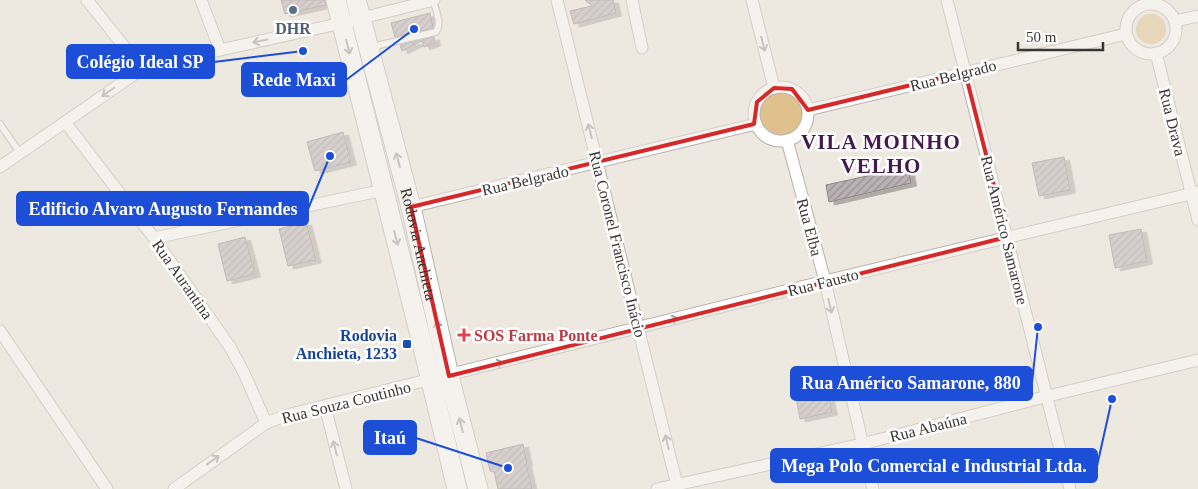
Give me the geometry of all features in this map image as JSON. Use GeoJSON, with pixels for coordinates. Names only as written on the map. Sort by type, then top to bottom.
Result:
{"type":"FeatureCollection","features":[{"type":"Feature","properties":{"kind":"highway","name":"Rodovia Anchieta"},"geometry":{"type":"LineString","coordinates":[[336,0],[384,190],[440,378],[478,489]]}},
{"type":"Feature","properties":{"kind":"highway","name":"Rodovia Anchieta"},"geometry":{"type":"LineString","coordinates":[[356,0],[411,208],[457,489]]}},
{"type":"Feature","properties":{"kind":"street"},"geometry":{"type":"LineString","coordinates":[[87,0],[142,69]]}},
{"type":"Feature","properties":{"kind":"street"},"geometry":{"type":"LineString","coordinates":[[200,0],[220,50]]}},
{"type":"Feature","properties":{"kind":"street"},"geometry":{"type":"LineString","coordinates":[[0,167],[142,69],[361,19],[434,0]]}},
{"type":"Feature","properties":{"kind":"street","name":"Rua Coronel Francisco Inácio"},"geometry":{"type":"LineString","coordinates":[[557,0],[678,487]]}},
{"type":"Feature","properties":{"kind":"street"},"geometry":{"type":"LineString","coordinates":[[632,0],[642,48]]}},
{"type":"Feature","properties":{"kind":"street"},"geometry":{"type":"LineString","coordinates":[[752,0],[774,88]]}},
{"type":"Feature","properties":{"kind":"street","name":"Rua Américo Samarone"},"geometry":{"type":"LineString","coordinates":[[947,0],[1070,489]]}},
{"type":"Feature","properties":{"kind":"street"},"geometry":{"type":"LineString","coordinates":[[1143,2],[1163,7],[1175,21],[1176,31],[1172,41],[1166,49],[1156,53],[1148,54],[1137,50],[1131,45],[1126,34],[1126,24],[1129,16],[1143,2]]}},
{"type":"Feature","properties":{"kind":"street"},"geometry":{"type":"LineString","coordinates":[[1175,21],[1198,16]]}},
{"type":"Feature","properties":{"kind":"street","name":"Rua Belgrado"},"geometry":{"type":"LineString","coordinates":[[808,110],[1126,34]]}},
{"type":"Feature","properties":{"kind":"street","name":"Rua Drava"},"geometry":{"type":"LineString","coordinates":[[1156,53],[1195,192],[1198,220]]}},
{"type":"Feature","properties":{"kind":"street"},"geometry":{"type":"LineString","coordinates":[[783,87],[792,89],[800,94],[806,101],[808,110],[806,126],[794,138],[779,141],[765,136],[756,124],[754,116],[757,102],[762,96],[774,88],[783,87]]}},
{"type":"Feature","properties":{"kind":"street","name":"Rua Aurantina"},"geometry":{"type":"LineString","coordinates":[[65,122],[154,238],[230,347],[244,373],[266,423]]}},
{"type":"Feature","properties":{"kind":"street","name":"Rua Belgrado"},"geometry":{"type":"LineString","coordinates":[[411,208],[756,124]]}},
{"type":"Feature","properties":{"kind":"street","name":"Rua Elba"},"geometry":{"type":"LineString","coordinates":[[787,140],[825,282],[873,489]]}},
{"type":"Feature","properties":{"kind":"street"},"geometry":{"type":"LineString","coordinates":[[154,238],[384,190]]}},
{"type":"Feature","properties":{"kind":"street","name":"Rua Fausto"},"geometry":{"type":"LineString","coordinates":[[440,378],[1195,192]]}},
{"type":"Feature","properties":{"kind":"street"},"geometry":{"type":"LineString","coordinates":[[0,331],[108,489]]}},
{"type":"Feature","properties":{"kind":"street","name":"Rua Abaúna"},"geometry":{"type":"LineString","coordinates":[[657,489],[678,487],[862,444],[1198,360]]}},
{"type":"Feature","properties":{"kind":"street","name":"Rua Souza Coutinho"},"geometry":{"type":"LineString","coordinates":[[174,489],[266,423],[325,406],[440,378]]}},
{"type":"Feature","properties":{"kind":"street"},"geometry":{"type":"LineString","coordinates":[[325,406],[346,489]]}},
{"type":"Feature","properties":{"kind":"lane"},"geometry":{"type":"LineString","coordinates":[[369,47],[436,32],[439,22],[434,0]]}},
{"type":"Feature","properties":{"kind":"lane"},"geometry":{"type":"LineString","coordinates":[[0,124],[20,153]]}},
{"type":"Feature","properties":{"kind":"highlighted area"},"geometry":{"type":"Polygon","coordinates":[[[965,72],[1007,237],[449,376],[411,207],[754,124],[757,102],[774,88],[792,89],[808,110],[965,72]]]}},
{"type":"Feature","properties":{"kind":"shaded area"},"geometry":{"type":"Polygon","coordinates":[[[1151,14],[1157,15],[1165,23],[1165,35],[1157,43],[1151,44],[1145,43],[1137,35],[1136,29],[1137,23],[1145,15],[1151,14]]]}},
{"type":"Feature","properties":{"kind":"shaded area"},"geometry":{"type":"Polygon","coordinates":[[[786,91],[798,97],[803,104],[803,122],[798,129],[791,134],[778,135],[770,132],[763,125],[760,109],[763,101],[770,94],[786,91]]]}},
{"type":"Feature","properties":{"kind":"building","name":"DHR"},"geometry":{"type":"Polygon","coordinates":[[[281,0],[325,0],[326,5],[285,14],[281,0]]]}},
{"type":"Feature","properties":{"kind":"building"},"geometry":{"type":"Polygon","coordinates":[[[585,0],[613,0],[616,13],[574,24],[570,11],[592,6],[585,0]]]}},
{"type":"Feature","properties":{"kind":"building"},"geometry":{"type":"Polygon","coordinates":[[[430,13],[433,28],[395,37],[391,23],[430,13]]]}},
{"type":"Feature","properties":{"kind":"building"},"geometry":{"type":"Polygon","coordinates":[[[434,37],[435,43],[424,47],[422,41],[402,51],[400,45],[434,37]]]}},
{"type":"Feature","properties":{"kind":"building"},"geometry":{"type":"Polygon","coordinates":[[[343,132],[351,162],[315,171],[307,142],[343,132]]]}},
{"type":"Feature","properties":{"kind":"building"},"geometry":{"type":"Polygon","coordinates":[[[1064,157],[1070,190],[1039,196],[1032,163],[1064,157]]]}},
{"type":"Feature","properties":{"kind":"building"},"geometry":{"type":"Polygon","coordinates":[[[908,167],[911,183],[829,202],[826,185],[908,167]]]}},
{"type":"Feature","properties":{"kind":"building"},"geometry":{"type":"Polygon","coordinates":[[[306,222],[316,260],[288,266],[279,229],[306,222]]]}},
{"type":"Feature","properties":{"kind":"building"},"geometry":{"type":"Polygon","coordinates":[[[1141,229],[1147,261],[1115,268],[1109,235],[1141,229]]]}},
{"type":"Feature","properties":{"kind":"building"},"geometry":{"type":"Polygon","coordinates":[[[245,237],[255,274],[227,281],[218,244],[245,237]]]}},
{"type":"Feature","properties":{"kind":"building"},"geometry":{"type":"Polygon","coordinates":[[[825,380],[832,412],[800,419],[794,386],[825,380]]]}},
{"type":"Feature","properties":{"kind":"building"},"geometry":{"type":"Polygon","coordinates":[[[523,444],[532,489],[498,489],[494,472],[490,471],[486,453],[523,444]]]}},
{"type":"Feature","properties":{"kind":"place","name":"DHR"},"geometry":{"type":"Point","coordinates":[293,10]}},
{"type":"Feature","properties":{"kind":"place","name":"Rede Maxi"},"geometry":{"type":"Point","coordinates":[414,29]}},
{"type":"Feature","properties":{"kind":"place","name":"Colégio Ideal SP"},"geometry":{"type":"Point","coordinates":[303,51]}},
{"type":"Feature","properties":{"kind":"place","name":"Edificio Alvaro Augusto Fernandes"},"geometry":{"type":"Point","coordinates":[330,156]}},
{"type":"Feature","properties":{"kind":"place","name":"Rua Américo Samarone, 880"},"geometry":{"type":"Point","coordinates":[1038,327]}},
{"type":"Feature","properties":{"kind":"place","name":"SOS Farma Ponte"},"geometry":{"type":"Point","coordinates":[464,335]}},
{"type":"Feature","properties":{"kind":"place","name":"Rodovia Anchieta, 1233"},"geometry":{"type":"Point","coordinates":[407,344]}},
{"type":"Feature","properties":{"kind":"place","name":"Mega Polo Comercial e Industrial Ltda."},"geometry":{"type":"Point","coordinates":[1112,399]}},
{"type":"Feature","properties":{"kind":"place","name":"Itaú"},"geometry":{"type":"Point","coordinates":[508,468]}},
{"type":"Feature","properties":{"kind":"district","name":"VILA MOINHO VELHO"},"geometry":{"type":"Point","coordinates":[881,154]}}]}
